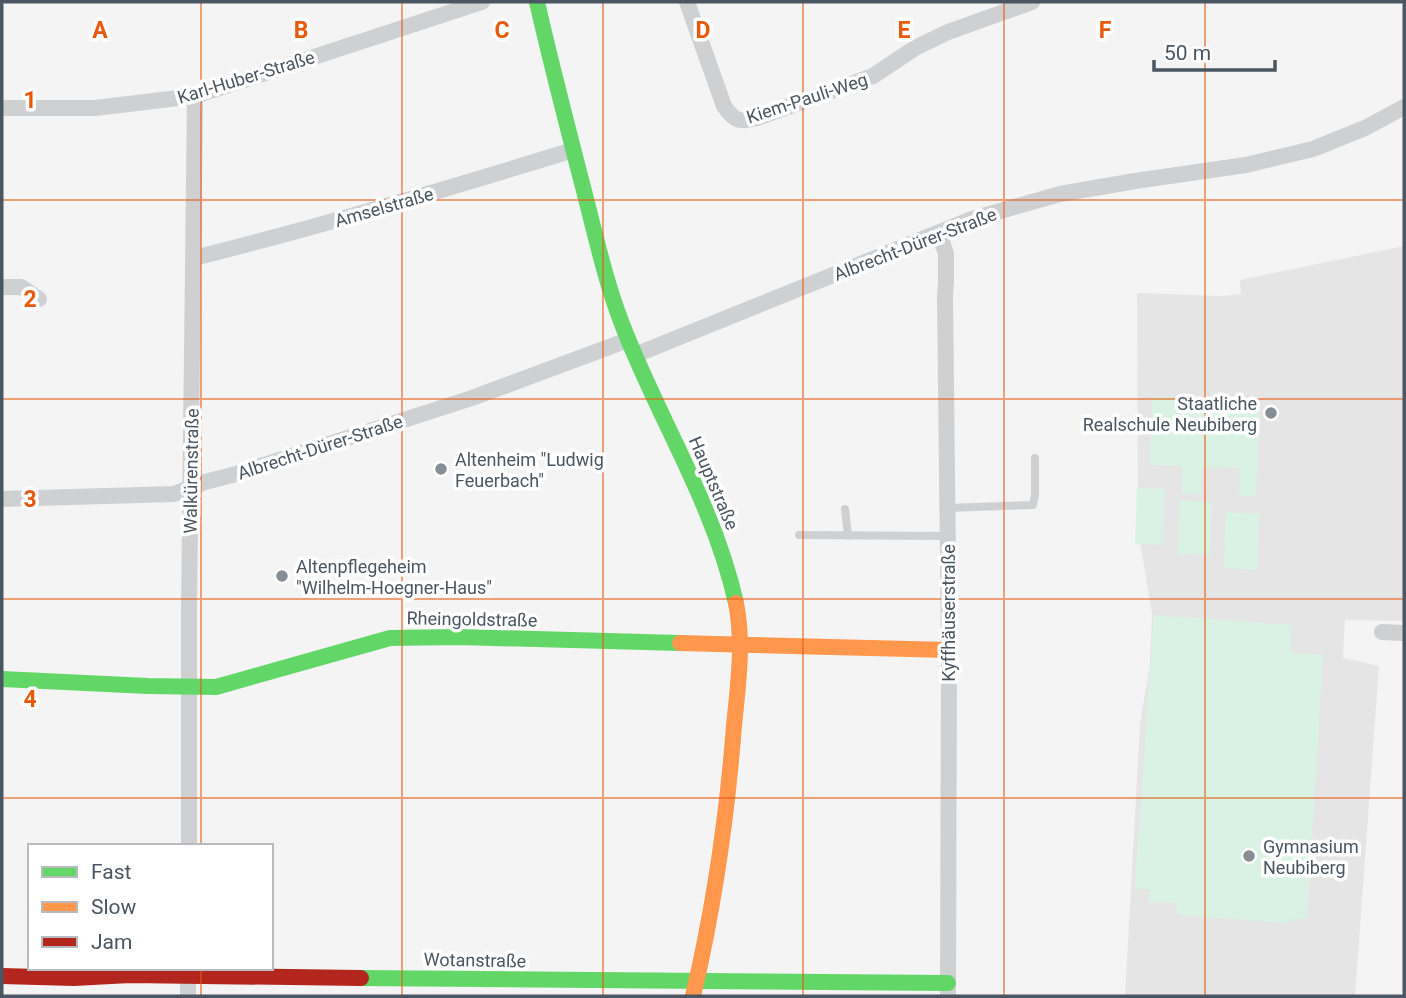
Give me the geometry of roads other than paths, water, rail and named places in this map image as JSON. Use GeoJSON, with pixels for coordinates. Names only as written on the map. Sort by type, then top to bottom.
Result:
{"type":"FeatureCollection","features":[{"type":"Feature","properties":{"kind":"street","name":"Karl-Huber-Straße"},"geometry":{"type":"LineString","coordinates":[[2,108],[95,108],[195,96],[482,2]]}},
{"type":"Feature","properties":{"kind":"street","name":"Hauptstraße"},"geometry":{"type":"LineString","coordinates":[[537,2],[602,264],[632,348],[703,499],[732,584],[738,612],[740,644],[724,828],[695,989]]}},
{"type":"Feature","properties":{"kind":"street","name":"Kiem-Pauli-Weg"},"geometry":{"type":"LineString","coordinates":[[687,2],[724,106],[732,118],[741,121],[757,118],[873,76],[915,48],[948,32],[1032,2]]}},
{"type":"Feature","properties":{"kind":"street","name":"Walkürenstraße"},"geometry":{"type":"LineString","coordinates":[[189,844],[195,96]]}},
{"type":"Feature","properties":{"kind":"street","name":"Albrecht-Dürer-Straße"},"geometry":{"type":"LineString","coordinates":[[2,499],[174,494],[632,348],[972,219],[1060,194],[1246,165],[1313,149],[1365,128],[1404,107]]}},
{"type":"Feature","properties":{"kind":"street","name":"Amselstraße"},"geometry":{"type":"LineString","coordinates":[[194,258],[384,208],[573,150]]}},
{"type":"Feature","properties":{"kind":"street","name":"Kyffhäuserstraße"},"geometry":{"type":"LineString","coordinates":[[939,232],[946,254],[948,990]]}},
{"type":"Feature","properties":{"kind":"street"},"geometry":{"type":"LineString","coordinates":[[2,287],[21,287],[39,299]]}},
{"type":"Feature","properties":{"kind":"street"},"geometry":{"type":"LineString","coordinates":[[1382,632],[1404,633]]}},
{"type":"Feature","properties":{"kind":"street","name":"Rheingoldstraße"},"geometry":{"type":"LineString","coordinates":[[2,679],[216,687],[390,638],[471,637],[949,650]]}},
{"type":"Feature","properties":{"kind":"street"},"geometry":{"type":"LineString","coordinates":[[188,972],[188,996]]}},
{"type":"Feature","properties":{"kind":"street","name":"Wotanstraße"},"geometry":{"type":"LineString","coordinates":[[2,976],[74,978],[188,972],[695,989],[948,990]]}},
{"type":"Feature","properties":{"kind":"lane"},"geometry":{"type":"LineString","coordinates":[[947,508],[1033,505],[1035,458]]}},
{"type":"Feature","properties":{"kind":"lane"},"geometry":{"type":"LineString","coordinates":[[845,509],[848,536]]}},
{"type":"Feature","properties":{"kind":"lane"},"geometry":{"type":"LineString","coordinates":[[799,535],[948,536]]}},
{"type":"Feature","properties":{"kind":"place","name":"Staatliche Realschule Neubiberg"},"geometry":{"type":"Point","coordinates":[1271,413]}},
{"type":"Feature","properties":{"kind":"place","name":"Altenheim \"Ludwig Feuerbach\""},"geometry":{"type":"Point","coordinates":[441,469]}},
{"type":"Feature","properties":{"kind":"place","name":"Altenpflegeheim \"Wilhelm-Hoegner-Haus\""},"geometry":{"type":"Point","coordinates":[282,576]}},
{"type":"Feature","properties":{"kind":"place","name":"Gymnasium Neubiberg"},"geometry":{"type":"Point","coordinates":[1249,856]}}]}
